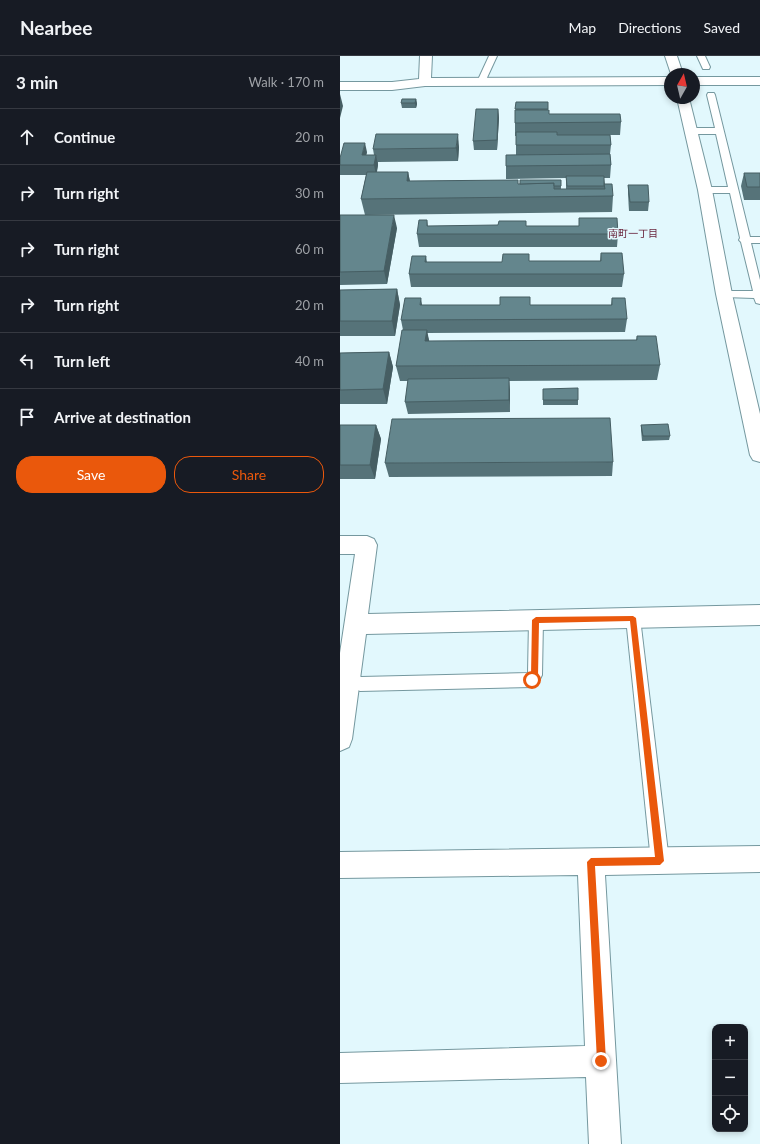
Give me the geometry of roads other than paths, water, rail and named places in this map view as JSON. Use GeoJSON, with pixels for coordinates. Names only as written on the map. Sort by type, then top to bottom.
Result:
{"type":"FeatureCollection","features":[{"type":"Feature","properties":{"kind":"street"},"geometry":{"type":"LineString","coordinates":[[425,82],[426,56]]}},
{"type":"Feature","properties":{"kind":"street"},"geometry":{"type":"LineString","coordinates":[[671,56],[675,68]]}},
{"type":"Feature","properties":{"kind":"street"},"geometry":{"type":"LineString","coordinates":[[340,78],[394,78],[425,82]]}},
{"type":"Feature","properties":{"kind":"street"},"geometry":{"type":"LineString","coordinates":[[340,86],[392,86],[425,82],[664,81]]}},
{"type":"Feature","properties":{"kind":"street"},"geometry":{"type":"LineString","coordinates":[[700,81],[760,81]]}},
{"type":"Feature","properties":{"kind":"street"},"geometry":{"type":"LineString","coordinates":[[684,104],[705,190],[724,294],[760,455]]}},
{"type":"Feature","properties":{"kind":"street"},"geometry":{"type":"LineString","coordinates":[[340,545],[367,545],[355,624],[344,678],[340,739]]}},
{"type":"Feature","properties":{"kind":"street"},"geometry":{"type":"LineString","coordinates":[[355,624],[760,615]]}},
{"type":"Feature","properties":{"kind":"street"},"geometry":{"type":"LineString","coordinates":[[340,865],[760,859]]}},
{"type":"Feature","properties":{"kind":"street"},"geometry":{"type":"LineString","coordinates":[[591,862],[604,1144]]}},
{"type":"Feature","properties":{"kind":"street"},"geometry":{"type":"LineString","coordinates":[[340,1068],[601,1061]]}},
{"type":"Feature","properties":{"kind":"lane"},"geometry":{"type":"LineString","coordinates":[[481,82],[493,56]]}},
{"type":"Feature","properties":{"kind":"lane"},"geometry":{"type":"LineString","coordinates":[[701,56],[706,67]]}},
{"type":"Feature","properties":{"kind":"lane"},"geometry":{"type":"LineString","coordinates":[[711,95],[734,190],[744,240],[759,297],[724,294]]}},
{"type":"Feature","properties":{"kind":"lane"},"geometry":{"type":"LineString","coordinates":[[691,131],[719,131]]}},
{"type":"Feature","properties":{"kind":"lane"},"geometry":{"type":"LineString","coordinates":[[705,190],[734,190]]}},
{"type":"Feature","properties":{"kind":"lane"},"geometry":{"type":"LineString","coordinates":[[744,240],[760,240]]}},
{"type":"Feature","properties":{"kind":"lane"},"geometry":{"type":"LineString","coordinates":[[633,618],[660,861]]}},
{"type":"Feature","properties":{"kind":"lane"},"geometry":{"type":"LineString","coordinates":[[344,678],[360,684],[532,680],[535,676],[536,620]]}},
{"type":"Feature","properties":{"kind":"district","name":"南町一丁目"},"geometry":{"type":"Point","coordinates":[633,233]}}]}
